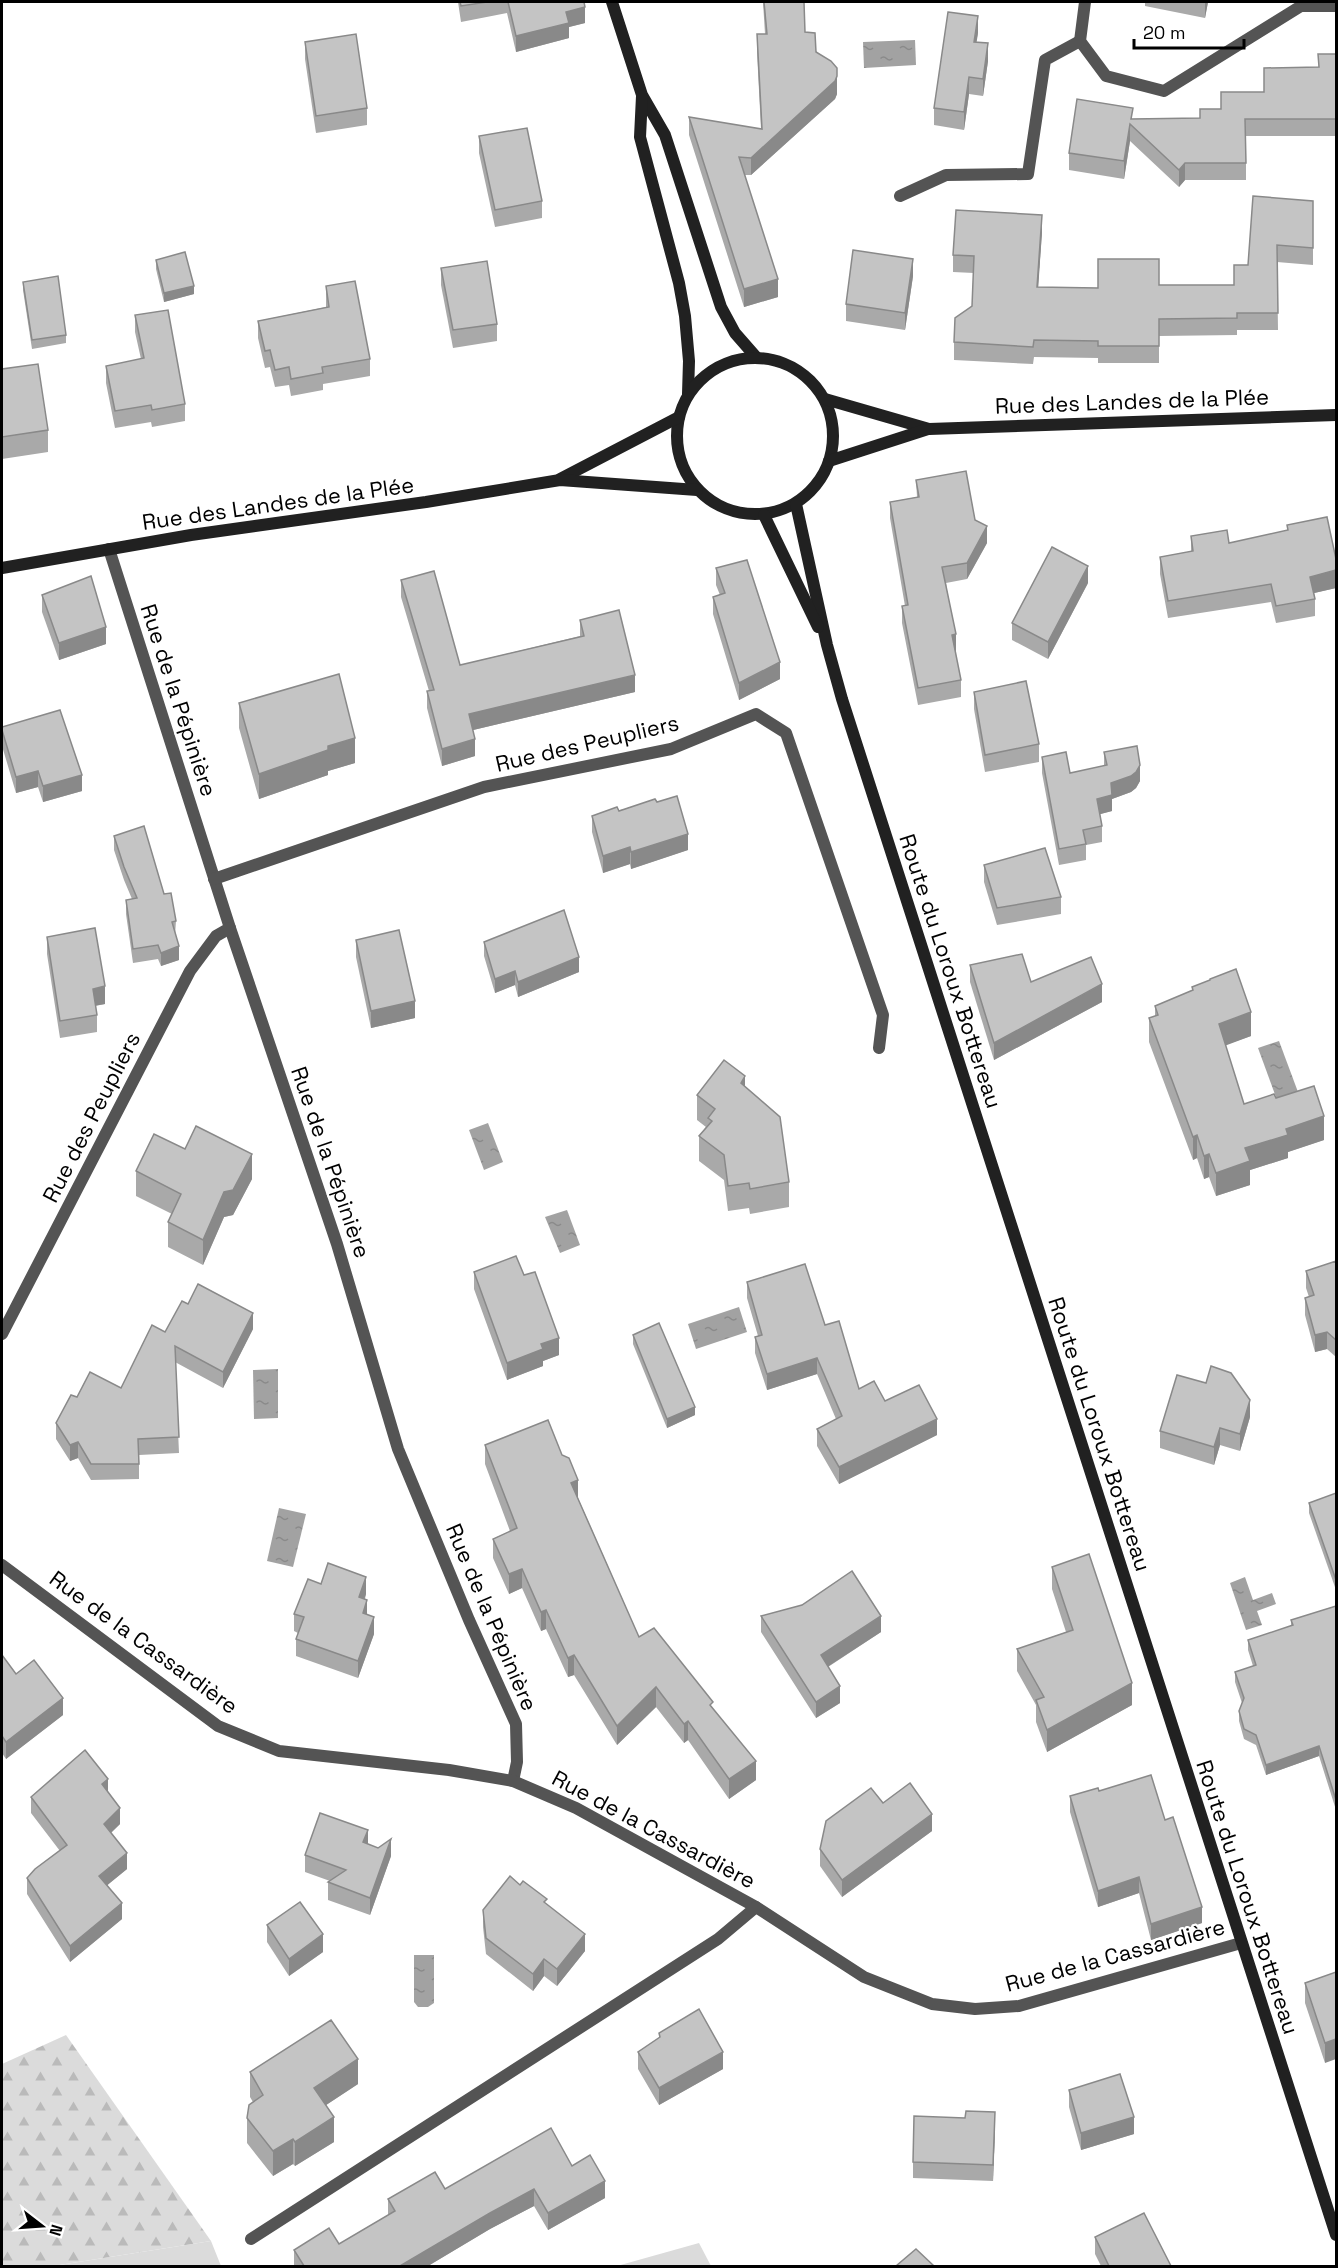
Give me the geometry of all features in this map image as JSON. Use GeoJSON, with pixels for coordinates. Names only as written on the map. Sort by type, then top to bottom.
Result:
{"type":"FeatureCollection","features":[{"type":"Feature","properties":{"kind":"main road"},"geometry":{"type":"LineString","coordinates":[[612,2],[642,95],[665,135],[721,307],[735,333],[756,357]]}},
{"type":"Feature","properties":{"kind":"main road"},"geometry":{"type":"LineString","coordinates":[[642,95],[640,137],[680,283],[685,316],[689,361],[688,394],[679,417],[676,443],[683,468],[697,490],[717,506],[739,514],[764,515],[796,504],[818,483],[829,461],[835,426],[825,399],[807,377],[783,362],[756,357],[730,361],[706,374],[688,394]]}},
{"type":"Feature","properties":{"kind":"main road","name":"Rue des Landes de la Plée"},"geometry":{"type":"LineString","coordinates":[[825,399],[929,429]]}},
{"type":"Feature","properties":{"kind":"main road","name":"Rue des Landes de la Plée"},"geometry":{"type":"LineString","coordinates":[[829,461],[929,429],[1336,415]]}},
{"type":"Feature","properties":{"kind":"main road","name":"Rue des Landes de la Plée"},"geometry":{"type":"LineString","coordinates":[[560,480],[679,417]]}},
{"type":"Feature","properties":{"kind":"main road","name":"Rue des Landes de la Plée"},"geometry":{"type":"LineString","coordinates":[[2,568],[263,524],[426,502],[560,480],[697,490]]}},
{"type":"Feature","properties":{"kind":"main road","name":"Route du Loroux Bottereau"},"geometry":{"type":"LineString","coordinates":[[796,504],[827,645],[842,699],[1336,2235]]}},
{"type":"Feature","properties":{"kind":"main road","name":"Route du Loroux Bottereau"},"geometry":{"type":"LineString","coordinates":[[764,515],[827,645]]}},
{"type":"Feature","properties":{"kind":"street"},"geometry":{"type":"LineString","coordinates":[[1085,2],[1080,41],[1106,76],[1164,91],[1288,7],[1336,6]]}},
{"type":"Feature","properties":{"kind":"street"},"geometry":{"type":"LineString","coordinates":[[900,196],[946,175],[1028,174],[1045,60],[1080,41]]}},
{"type":"Feature","properties":{"kind":"street","name":"Rue de la Pépinière"},"geometry":{"type":"LineString","coordinates":[[108,549],[230,928],[338,1244],[398,1449],[469,1620],[516,1724],[517,1762],[513,1782]]}},
{"type":"Feature","properties":{"kind":"street","name":"Rue des Peupliers"},"geometry":{"type":"LineString","coordinates":[[214,879],[483,787],[671,749],[756,714],[786,733],[883,1015],[879,1048]]}},
{"type":"Feature","properties":{"kind":"street","name":"Rue des Peupliers"},"geometry":{"type":"LineString","coordinates":[[2,1334],[190,971],[216,936],[230,928]]}},
{"type":"Feature","properties":{"kind":"street","name":"Rue de la Cassardière"},"geometry":{"type":"LineString","coordinates":[[2,1565],[218,1726],[279,1751],[448,1770],[513,1782],[576,1808],[756,1907],[864,1977],[932,2004],[975,2009],[1018,2006],[1241,1943]]}},
{"type":"Feature","properties":{"kind":"street"},"geometry":{"type":"LineString","coordinates":[[251,2240],[718,1939],[756,1907]]}},
{"type":"Feature","properties":{"kind":"green space"},"geometry":{"type":"Polygon","coordinates":[[[66,2035],[211,2241],[53,2266],[2,2266],[2,2064],[66,2035]]]}},
{"type":"Feature","properties":{"kind":"green space"},"geometry":{"type":"Polygon","coordinates":[[[211,2241],[221,2266],[53,2266],[211,2241]]]}},
{"type":"Feature","properties":{"kind":"green space"},"geometry":{"type":"Polygon","coordinates":[[[699,2243],[711,2266],[617,2266],[699,2243]]]}},
{"type":"Feature","properties":{"kind":"water"},"geometry":{"type":"Polygon","coordinates":[[[915,40],[916,65],[864,68],[863,42],[915,40]]]}},
{"type":"Feature","properties":{"kind":"water"},"geometry":{"type":"Polygon","coordinates":[[[1279,1041],[1298,1092],[1277,1100],[1258,1048],[1279,1041]]]}},
{"type":"Feature","properties":{"kind":"water"},"geometry":{"type":"Polygon","coordinates":[[[488,1123],[503,1162],[484,1170],[469,1130],[488,1123]]]}},
{"type":"Feature","properties":{"kind":"water"},"geometry":{"type":"Polygon","coordinates":[[[567,1210],[580,1245],[560,1253],[545,1217],[567,1210]]]}},
{"type":"Feature","properties":{"kind":"water"},"geometry":{"type":"Polygon","coordinates":[[[739,1307],[747,1332],[696,1349],[688,1324],[739,1307]]]}},
{"type":"Feature","properties":{"kind":"water"},"geometry":{"type":"Polygon","coordinates":[[[278,1369],[278,1418],[254,1419],[253,1370],[278,1369]]]}},
{"type":"Feature","properties":{"kind":"water"},"geometry":{"type":"Polygon","coordinates":[[[279,1508],[306,1514],[293,1567],[267,1561],[279,1508]]]}},
{"type":"Feature","properties":{"kind":"water"},"geometry":{"type":"Polygon","coordinates":[[[1245,1577],[1253,1600],[1272,1593],[1276,1604],[1257,1611],[1262,1625],[1246,1630],[1230,1583],[1245,1577]]]}},
{"type":"Feature","properties":{"kind":"water"},"geometry":{"type":"Polygon","coordinates":[[[414,1955],[434,1955],[434,2003],[428,2007],[418,2007],[414,2002],[414,1955]]]}},
{"type":"Feature","properties":{"kind":"building"},"geometry":{"type":"Polygon","coordinates":[[[460,2],[487,2],[461,6],[460,2]]]}},
{"type":"Feature","properties":{"kind":"building"},"geometry":{"type":"Polygon","coordinates":[[[508,2],[584,2],[585,7],[566,12],[569,23],[516,36],[508,2]]]}},
{"type":"Feature","properties":{"kind":"building"},"geometry":{"type":"Polygon","coordinates":[[[764,2],[804,2],[805,32],[815,33],[816,52],[831,61],[837,68],[837,76],[835,81],[751,158],[739,157],[778,279],[744,289],[689,117],[762,129],[757,34],[767,34],[764,2]]]}},
{"type":"Feature","properties":{"kind":"building"},"geometry":{"type":"Polygon","coordinates":[[[948,12],[978,16],[974,42],[988,43],[983,79],[969,77],[964,112],[934,108],[948,12]]]}},
{"type":"Feature","properties":{"kind":"building"},"geometry":{"type":"Polygon","coordinates":[[[356,34],[367,108],[316,116],[305,42],[356,34]]]}},
{"type":"Feature","properties":{"kind":"building"},"geometry":{"type":"Polygon","coordinates":[[[1318,54],[1336,54],[1336,119],[1245,119],[1246,163],[1185,163],[1179,170],[1130,124],[1124,161],[1069,153],[1077,99],[1133,108],[1131,119],[1200,118],[1200,109],[1221,109],[1221,92],[1264,92],[1264,68],[1319,67],[1318,54]]]}},
{"type":"Feature","properties":{"kind":"building"},"geometry":{"type":"Polygon","coordinates":[[[527,128],[542,201],[495,210],[479,136],[527,128]]]}},
{"type":"Feature","properties":{"kind":"building"},"geometry":{"type":"Polygon","coordinates":[[[1253,196],[1313,201],[1313,248],[1277,245],[1278,313],[1237,313],[1237,318],[1159,319],[1159,346],[1098,346],[1098,341],[1034,340],[1033,347],[954,342],[955,318],[972,306],[974,256],[953,255],[956,210],[1042,215],[1037,287],[1098,288],[1098,259],[1159,259],[1159,285],[1234,285],[1234,265],[1248,265],[1253,196]]]}},
{"type":"Feature","properties":{"kind":"building"},"geometry":{"type":"Polygon","coordinates":[[[853,250],[913,259],[905,313],[846,304],[853,250]]]}},
{"type":"Feature","properties":{"kind":"building"},"geometry":{"type":"Polygon","coordinates":[[[185,252],[194,286],[164,293],[156,260],[185,252]]]}},
{"type":"Feature","properties":{"kind":"building"},"geometry":{"type":"Polygon","coordinates":[[[487,261],[497,324],[453,330],[441,268],[487,261]]]}},
{"type":"Feature","properties":{"kind":"building"},"geometry":{"type":"Polygon","coordinates":[[[58,276],[66,335],[32,340],[23,282],[58,276]]]}},
{"type":"Feature","properties":{"kind":"building"},"geometry":{"type":"Polygon","coordinates":[[[355,281],[370,359],[322,367],[323,373],[291,379],[289,367],[275,370],[270,350],[265,351],[258,321],[329,307],[326,286],[355,281]]]}},
{"type":"Feature","properties":{"kind":"building"},"geometry":{"type":"Polygon","coordinates":[[[168,310],[185,404],[152,410],[151,405],[115,411],[106,366],[144,358],[135,315],[168,310]]]}},
{"type":"Feature","properties":{"kind":"building"},"geometry":{"type":"Polygon","coordinates":[[[38,364],[48,430],[2,437],[2,369],[38,364]]]}},
{"type":"Feature","properties":{"kind":"building"},"geometry":{"type":"Polygon","coordinates":[[[966,471],[975,520],[987,526],[967,563],[942,567],[956,634],[952,635],[961,680],[918,688],[902,606],[908,605],[890,502],[919,497],[916,480],[966,471]]]}},
{"type":"Feature","properties":{"kind":"building"},"geometry":{"type":"Polygon","coordinates":[[[1327,517],[1336,559],[1336,570],[1310,577],[1315,599],[1276,606],[1271,584],[1168,601],[1160,557],[1193,551],[1191,536],[1227,530],[1229,543],[1288,530],[1287,525],[1327,517]]]}},
{"type":"Feature","properties":{"kind":"building"},"geometry":{"type":"Polygon","coordinates":[[[1052,547],[1088,566],[1048,642],[1012,623],[1052,547]]]}},
{"type":"Feature","properties":{"kind":"building"},"geometry":{"type":"Polygon","coordinates":[[[747,560],[780,662],[739,683],[713,597],[725,593],[716,568],[747,560]]]}},
{"type":"Feature","properties":{"kind":"building"},"geometry":{"type":"Polygon","coordinates":[[[434,571],[460,665],[584,636],[580,620],[619,610],[635,675],[469,714],[475,739],[442,749],[427,691],[434,690],[401,580],[434,571]]]}},
{"type":"Feature","properties":{"kind":"building"},"geometry":{"type":"Polygon","coordinates":[[[91,576],[106,627],[59,643],[42,595],[91,576]]]}},
{"type":"Feature","properties":{"kind":"building"},"geometry":{"type":"Polygon","coordinates":[[[339,674],[355,738],[328,746],[328,750],[259,774],[239,703],[339,674]]]}},
{"type":"Feature","properties":{"kind":"building"},"geometry":{"type":"Polygon","coordinates":[[[1026,681],[1039,744],[985,755],[974,692],[1026,681]]]}},
{"type":"Feature","properties":{"kind":"building"},"geometry":{"type":"Polygon","coordinates":[[[60,710],[82,775],[43,786],[38,771],[16,777],[2,727],[60,710]]]}},
{"type":"Feature","properties":{"kind":"building"},"geometry":{"type":"Polygon","coordinates":[[[1137,746],[1140,765],[1136,772],[1111,783],[1112,795],[1097,799],[1102,826],[1083,830],[1086,844],[1059,849],[1042,757],[1066,752],[1070,773],[1107,765],[1104,752],[1137,746]]]}},
{"type":"Feature","properties":{"kind":"building"},"geometry":{"type":"Polygon","coordinates":[[[677,796],[688,834],[631,852],[630,847],[603,856],[592,816],[617,807],[619,811],[655,799],[657,802],[677,796]]]}},
{"type":"Feature","properties":{"kind":"building"},"geometry":{"type":"Polygon","coordinates":[[[144,826],[164,894],[171,893],[176,921],[172,922],[179,946],[161,953],[158,945],[133,949],[126,900],[137,898],[114,836],[144,826]]]}},
{"type":"Feature","properties":{"kind":"building"},"geometry":{"type":"Polygon","coordinates":[[[1045,848],[1061,897],[997,908],[984,865],[1045,848]]]}},
{"type":"Feature","properties":{"kind":"building"},"geometry":{"type":"Polygon","coordinates":[[[564,910],[579,957],[518,982],[515,971],[495,979],[484,942],[564,910]]]}},
{"type":"Feature","properties":{"kind":"building"},"geometry":{"type":"Polygon","coordinates":[[[95,928],[105,986],[93,989],[97,1015],[60,1021],[47,937],[95,928]]]}},
{"type":"Feature","properties":{"kind":"building"},"geometry":{"type":"Polygon","coordinates":[[[399,930],[415,1001],[371,1011],[356,940],[399,930]]]}},
{"type":"Feature","properties":{"kind":"building"},"geometry":{"type":"Polygon","coordinates":[[[1022,954],[1031,982],[1091,957],[1102,984],[994,1043],[970,965],[1022,954]]]}},
{"type":"Feature","properties":{"kind":"building"},"geometry":{"type":"Polygon","coordinates":[[[1236,969],[1251,1012],[1219,1024],[1244,1104],[1274,1094],[1276,1098],[1314,1086],[1324,1116],[1286,1129],[1288,1135],[1245,1148],[1250,1161],[1216,1173],[1209,1154],[1204,1156],[1197,1135],[1193,1137],[1149,1018],[1158,1015],[1155,1006],[1193,990],[1192,987],[1236,969]]]}},
{"type":"Feature","properties":{"kind":"building"},"geometry":{"type":"Polygon","coordinates":[[[724,1060],[745,1076],[741,1083],[780,1117],[789,1182],[750,1189],[749,1183],[728,1186],[724,1155],[699,1136],[712,1121],[708,1118],[715,1109],[697,1095],[724,1060]]]}},
{"type":"Feature","properties":{"kind":"building"},"geometry":{"type":"Polygon","coordinates":[[[196,1126],[252,1154],[233,1190],[224,1192],[203,1240],[168,1222],[181,1194],[136,1171],[154,1134],[185,1149],[196,1126]]]}},
{"type":"Feature","properties":{"kind":"building"},"geometry":{"type":"Polygon","coordinates":[[[516,1256],[524,1275],[535,1272],[559,1338],[541,1344],[543,1349],[507,1363],[474,1272],[516,1256]]]}},
{"type":"Feature","properties":{"kind":"building"},"geometry":{"type":"Polygon","coordinates":[[[1336,1261],[1336,1340],[1327,1332],[1315,1335],[1305,1298],[1314,1295],[1306,1271],[1336,1261]]]}},
{"type":"Feature","properties":{"kind":"building"},"geometry":{"type":"Polygon","coordinates":[[[805,1264],[825,1325],[839,1321],[859,1389],[874,1381],[885,1401],[919,1385],[937,1419],[839,1467],[817,1429],[842,1416],[817,1358],[767,1374],[755,1337],[762,1335],[747,1282],[805,1264]]]}},
{"type":"Feature","properties":{"kind":"building"},"geometry":{"type":"Polygon","coordinates":[[[198,1284],[253,1313],[223,1372],[175,1346],[179,1437],[138,1439],[139,1464],[91,1464],[78,1442],[70,1445],[56,1423],[71,1395],[77,1397],[90,1372],[121,1388],[152,1325],[165,1332],[182,1301],[188,1304],[198,1284]]]}},
{"type":"Feature","properties":{"kind":"building"},"geometry":{"type":"Polygon","coordinates":[[[659,1323],[695,1407],[667,1419],[633,1335],[659,1323]]]}},
{"type":"Feature","properties":{"kind":"building"},"geometry":{"type":"Polygon","coordinates":[[[1211,1366],[1231,1373],[1250,1400],[1240,1434],[1220,1428],[1214,1447],[1160,1431],[1177,1375],[1206,1383],[1211,1366]]]}},
{"type":"Feature","properties":{"kind":"building"},"geometry":{"type":"Polygon","coordinates":[[[548,1420],[562,1455],[569,1458],[578,1480],[571,1483],[639,1637],[654,1628],[713,1702],[710,1705],[756,1761],[729,1779],[688,1721],[684,1724],[656,1687],[617,1726],[574,1655],[568,1658],[546,1610],[541,1612],[522,1569],[509,1574],[493,1539],[517,1528],[485,1445],[548,1420]]]}},
{"type":"Feature","properties":{"kind":"building"},"geometry":{"type":"Polygon","coordinates":[[[1336,1493],[1336,1580],[1309,1503],[1336,1493]]]}},
{"type":"Feature","properties":{"kind":"building"},"geometry":{"type":"Polygon","coordinates":[[[1089,1554],[1132,1683],[1047,1730],[1036,1700],[1044,1697],[1017,1649],[1073,1630],[1052,1567],[1089,1554]]]}},
{"type":"Feature","properties":{"kind":"building"},"geometry":{"type":"Polygon","coordinates":[[[328,1563],[366,1577],[359,1597],[367,1600],[363,1613],[374,1617],[358,1661],[296,1639],[304,1617],[294,1614],[308,1579],[321,1584],[328,1563]]]}},
{"type":"Feature","properties":{"kind":"building"},"geometry":{"type":"Polygon","coordinates":[[[852,1571],[881,1616],[821,1655],[840,1686],[816,1702],[761,1616],[802,1605],[852,1571]]]}},
{"type":"Feature","properties":{"kind":"building"},"geometry":{"type":"Polygon","coordinates":[[[1336,1606],[1336,1800],[1319,1746],[1266,1765],[1256,1735],[1244,1729],[1239,1711],[1244,1698],[1235,1672],[1256,1665],[1248,1640],[1293,1625],[1291,1620],[1336,1606]]]}},
{"type":"Feature","properties":{"kind":"building"},"geometry":{"type":"Polygon","coordinates":[[[2,1655],[16,1674],[34,1660],[63,1698],[6,1742],[2,1736],[2,1655]]]}},
{"type":"Feature","properties":{"kind":"building"},"geometry":{"type":"Polygon","coordinates":[[[85,1750],[108,1779],[102,1784],[120,1808],[104,1824],[127,1853],[99,1876],[122,1903],[70,1946],[27,1878],[35,1869],[67,1845],[31,1797],[85,1750]]]}},
{"type":"Feature","properties":{"kind":"building"},"geometry":{"type":"Polygon","coordinates":[[[1151,1775],[1165,1820],[1173,1817],[1202,1907],[1151,1924],[1139,1877],[1098,1891],[1070,1796],[1098,1788],[1099,1791],[1151,1775]]]}},
{"type":"Feature","properties":{"kind":"building"},"geometry":{"type":"Polygon","coordinates":[[[910,1783],[932,1814],[842,1880],[820,1849],[826,1821],[871,1788],[883,1803],[910,1783]]]}},
{"type":"Feature","properties":{"kind":"building"},"geometry":{"type":"Polygon","coordinates":[[[320,1813],[368,1830],[363,1842],[378,1848],[391,1839],[370,1898],[328,1882],[346,1870],[305,1855],[320,1813]]]}},
{"type":"Feature","properties":{"kind":"building"},"geometry":{"type":"Polygon","coordinates":[[[510,1876],[520,1885],[523,1881],[547,1899],[544,1902],[585,1934],[557,1969],[544,1959],[533,1974],[486,1938],[483,1910],[510,1876]]]}},
{"type":"Feature","properties":{"kind":"building"},"geometry":{"type":"Polygon","coordinates":[[[300,1902],[323,1934],[289,1959],[267,1925],[300,1902]]]}},
{"type":"Feature","properties":{"kind":"building"},"geometry":{"type":"Polygon","coordinates":[[[1336,1972],[1336,2039],[1325,2043],[1305,1983],[1336,1972]]]}},
{"type":"Feature","properties":{"kind":"building"},"geometry":{"type":"Polygon","coordinates":[[[699,2009],[723,2052],[659,2088],[638,2052],[660,2037],[659,2033],[699,2009]]]}},
{"type":"Feature","properties":{"kind":"building"},"geometry":{"type":"Polygon","coordinates":[[[331,2020],[358,2059],[314,2088],[334,2117],[295,2142],[293,2139],[273,2151],[247,2118],[249,2105],[263,2095],[250,2072],[331,2020]]]}},
{"type":"Feature","properties":{"kind":"building"},"geometry":{"type":"Polygon","coordinates":[[[1120,2074],[1134,2117],[1081,2133],[1069,2090],[1120,2074]]]}},
{"type":"Feature","properties":{"kind":"building"},"geometry":{"type":"Polygon","coordinates":[[[966,2111],[995,2112],[993,2165],[913,2162],[914,2116],[965,2118],[966,2111]]]}},
{"type":"Feature","properties":{"kind":"building"},"geometry":{"type":"Polygon","coordinates":[[[551,2128],[572,2166],[590,2155],[605,2181],[548,2213],[534,2189],[400,2266],[304,2266],[294,2250],[329,2228],[339,2244],[395,2211],[388,2199],[435,2172],[445,2189],[551,2128]]]}},
{"type":"Feature","properties":{"kind":"building"},"geometry":{"type":"Polygon","coordinates":[[[1144,2213],[1171,2266],[1109,2266],[1095,2237],[1144,2213]]]}},
{"type":"Feature","properties":{"kind":"building"},"geometry":{"type":"Polygon","coordinates":[[[916,2249],[934,2266],[896,2266],[916,2249]]]}}]}
